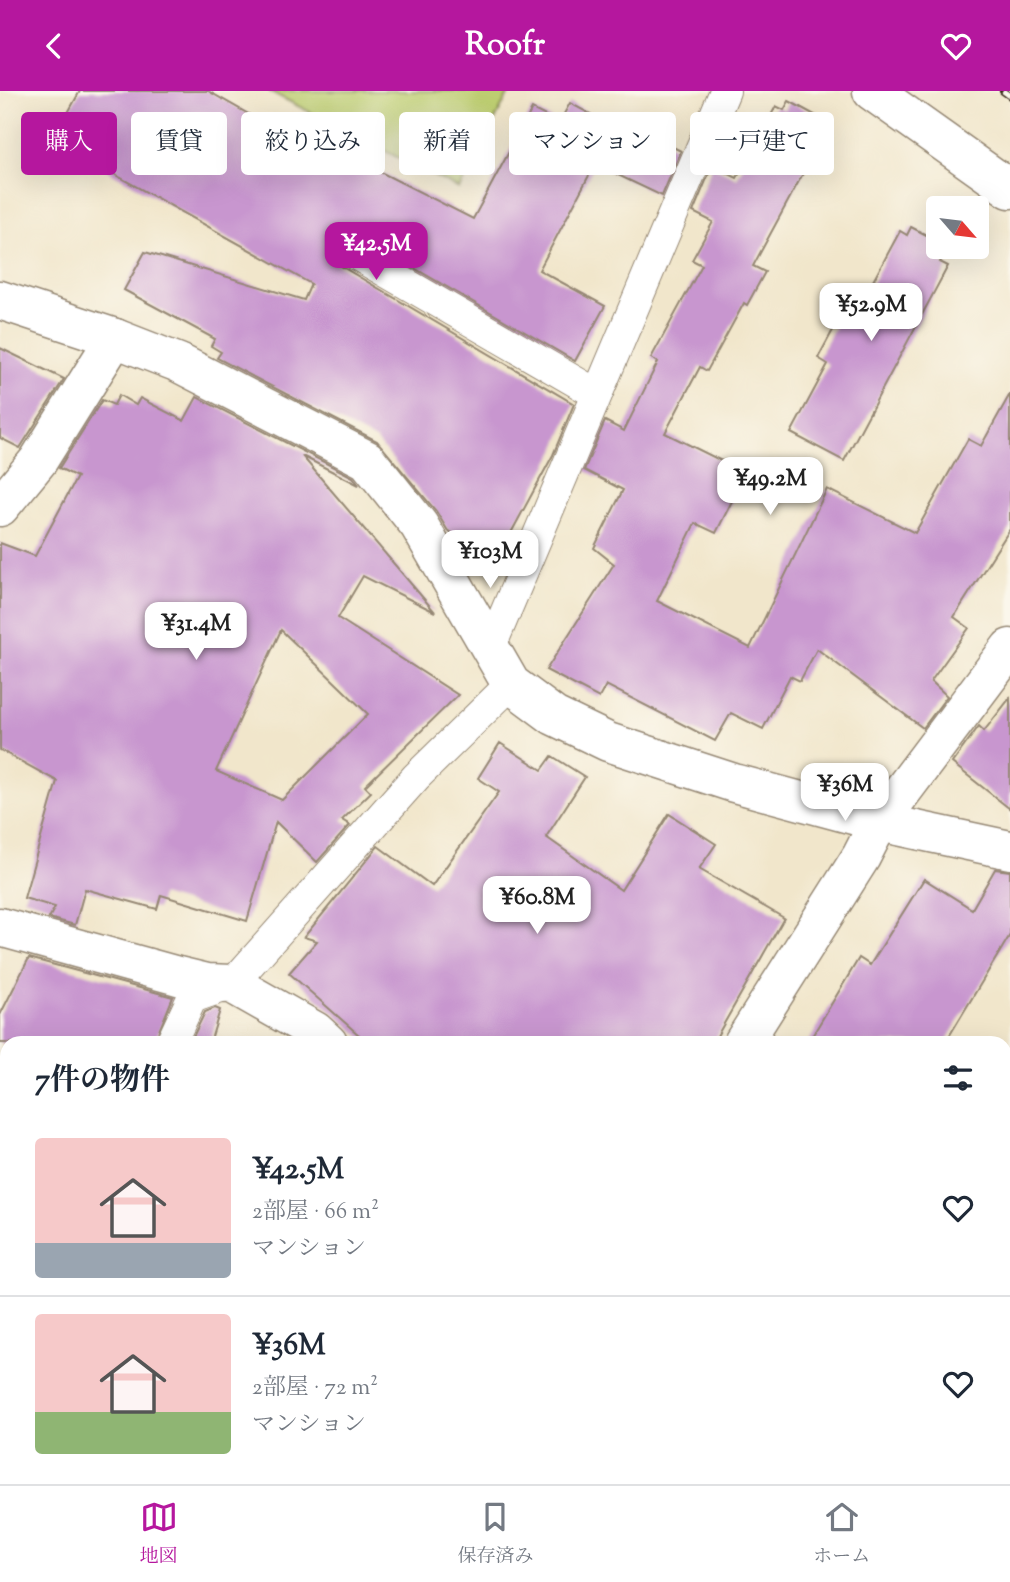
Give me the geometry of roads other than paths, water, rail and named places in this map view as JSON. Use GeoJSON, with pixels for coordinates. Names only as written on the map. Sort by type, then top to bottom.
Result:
{"type":"FeatureCollection","features":[{"type":"Feature","properties":{"kind":"street"},"geometry":{"type":"LineString","coordinates":[[872,91],[1010,189]]}},
{"type":"Feature","properties":{"kind":"street"},"geometry":{"type":"LineString","coordinates":[[0,300],[115,338],[179,363],[367,460],[419,526],[511,684],[554,716],[608,742],[734,783],[879,822],[1010,850]]}},
{"type":"Feature","properties":{"kind":"street"},"geometry":{"type":"LineString","coordinates":[[0,507],[38,461],[115,338]]}},
{"type":"Feature","properties":{"kind":"street"},"geometry":{"type":"LineString","coordinates":[[747,1036],[861,857],[879,822],[1010,648]]}},
{"type":"Feature","properties":{"kind":"street"},"geometry":{"type":"LineString","coordinates":[[0,927],[178,976],[207,983],[232,984],[320,1036]]}},
{"type":"Feature","properties":{"kind":"lane"},"geometry":{"type":"LineString","coordinates":[[490,649],[724,91]]}},
{"type":"Feature","properties":{"kind":"lane"},"geometry":{"type":"LineString","coordinates":[[348,250],[597,394]]}},
{"type":"Feature","properties":{"kind":"lane"},"geometry":{"type":"LineString","coordinates":[[174,1036],[192,998],[232,984],[416,777],[511,684]]}},
{"type":"Feature","properties":{"kind":"railway"},"geometry":{"type":"LineString","coordinates":[[1003,91],[1010,96]]}}]}
